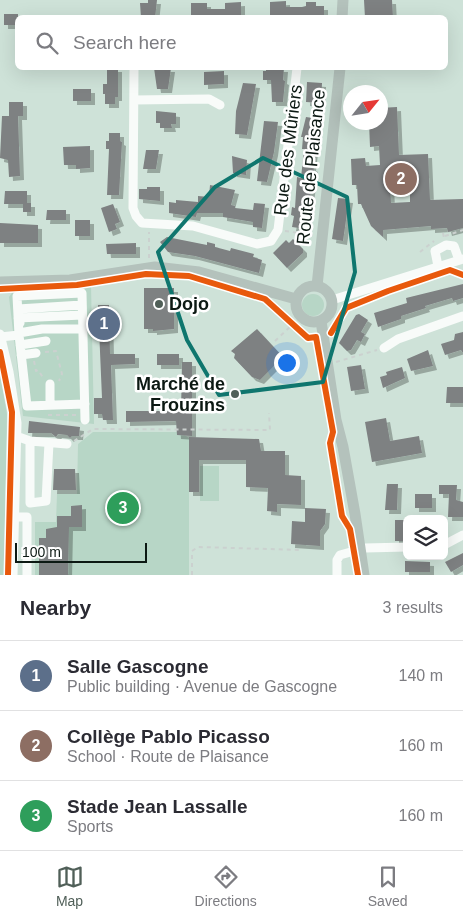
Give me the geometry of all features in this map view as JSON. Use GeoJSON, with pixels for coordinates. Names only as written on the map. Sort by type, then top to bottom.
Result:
{"type":"FeatureCollection","features":[{"type":"Feature","properties":{"kind":"main road"},"geometry":{"type":"LineString","coordinates":[[342,15],[343,0]]}},
{"type":"Feature","properties":{"kind":"main road","name":"Route de Plaisance"},"geometry":{"type":"LineString","coordinates":[[312,287],[317,271],[340,70]]}},
{"type":"Feature","properties":{"kind":"main road"},"geometry":{"type":"LineString","coordinates":[[0,282],[61,281],[134,269],[162,268],[199,272],[296,299]]}},
{"type":"Feature","properties":{"kind":"main road"},"geometry":{"type":"LineString","coordinates":[[316,322],[331,311],[332,300],[325,290],[312,287],[301,291],[296,299],[296,308],[300,316],[316,322],[322,336],[338,432],[344,447],[364,575]]}},
{"type":"Feature","properties":{"kind":"street"},"geometry":{"type":"LineString","coordinates":[[134,70],[133,208],[136,216],[142,223],[149,223]]}},
{"type":"Feature","properties":{"kind":"street","name":"Rue des Mûriers"},"geometry":{"type":"LineString","coordinates":[[149,223],[194,226],[257,244],[271,241],[278,230],[297,70]]}},
{"type":"Feature","properties":{"kind":"street"},"geometry":{"type":"LineString","coordinates":[[134,100],[209,99],[220,105]]}},
{"type":"Feature","properties":{"kind":"street"},"geometry":{"type":"LineString","coordinates":[[332,300],[461,260],[454,246],[446,245],[435,251],[438,266]]}},
{"type":"Feature","properties":{"kind":"street"},"geometry":{"type":"LineString","coordinates":[[82,418],[85,404],[82,293],[17,296],[20,346],[27,406],[85,404]]}},
{"type":"Feature","properties":{"kind":"street"},"geometry":{"type":"LineString","coordinates":[[18,314],[82,305]]}},
{"type":"Feature","properties":{"kind":"street"},"geometry":{"type":"LineString","coordinates":[[18,314],[82,315]]}},
{"type":"Feature","properties":{"kind":"street"},"geometry":{"type":"LineString","coordinates":[[384,348],[398,339],[463,316]]}},
{"type":"Feature","properties":{"kind":"street"},"geometry":{"type":"LineString","coordinates":[[13,575],[16,517],[15,405],[0,335],[42,329],[83,329]]}},
{"type":"Feature","properties":{"kind":"street"},"geometry":{"type":"LineString","coordinates":[[20,346],[46,341]]}},
{"type":"Feature","properties":{"kind":"street"},"geometry":{"type":"LineString","coordinates":[[21,356],[34,354]]}},
{"type":"Feature","properties":{"kind":"street"},"geometry":{"type":"LineString","coordinates":[[50,384],[50,405]]}},
{"type":"Feature","properties":{"kind":"street"},"geometry":{"type":"LineString","coordinates":[[16,436],[30,441],[67,444]]}},
{"type":"Feature","properties":{"kind":"street"},"geometry":{"type":"LineString","coordinates":[[30,441],[30,503],[46,501],[49,443]]}},
{"type":"Feature","properties":{"kind":"street"},"geometry":{"type":"LineString","coordinates":[[16,517],[27,517],[27,575]]}},
{"type":"Feature","properties":{"kind":"street"},"geometry":{"type":"LineString","coordinates":[[448,543],[463,534]]}},
{"type":"Feature","properties":{"kind":"street"},"geometry":{"type":"LineString","coordinates":[[337,575],[337,560],[340,555],[359,550],[403,548]]}},
{"type":"Feature","properties":{"kind":"path"},"geometry":{"type":"LineString","coordinates":[[149,223],[149,262]]}},
{"type":"Feature","properties":{"kind":"path"},"geometry":{"type":"LineString","coordinates":[[278,230],[321,237]]}},
{"type":"Feature","properties":{"kind":"path"},"geometry":{"type":"LineString","coordinates":[[286,318],[300,332]]}},
{"type":"Feature","properties":{"kind":"path"},"geometry":{"type":"LineString","coordinates":[[275,340],[292,326]]}},
{"type":"Feature","properties":{"kind":"path"},"geometry":{"type":"LineString","coordinates":[[326,365],[384,348]]}},
{"type":"Feature","properties":{"kind":"path"},"geometry":{"type":"LineString","coordinates":[[56,351],[62,374],[61,380],[50,384],[45,381],[38,370],[36,371],[34,354],[56,351]]}},
{"type":"Feature","properties":{"kind":"path"},"geometry":{"type":"LineString","coordinates":[[67,444],[94,429],[270,430],[269,413]]}},
{"type":"Feature","properties":{"kind":"path"},"geometry":{"type":"LineString","coordinates":[[48,415],[82,418]]}},
{"type":"Feature","properties":{"kind":"path"},"geometry":{"type":"LineString","coordinates":[[192,575],[192,551],[198,547],[302,550]]}},
{"type":"Feature","properties":{"kind":"highlighted area"},"geometry":{"type":"Polygon","coordinates":[[[263,158],[347,197],[355,272],[323,382],[219,395],[187,340],[158,252],[215,187],[263,158]]]}},
{"type":"Feature","properties":{"kind":"green space"},"geometry":{"type":"Polygon","coordinates":[[[91,285],[94,424],[23,416],[9,297],[14,290],[91,285]]]}},
{"type":"Feature","properties":{"kind":"green space"},"geometry":{"type":"Polygon","coordinates":[[[309,294],[317,294],[324,301],[324,309],[317,316],[309,316],[302,309],[302,301],[309,294]]]}},
{"type":"Feature","properties":{"kind":"green space"},"geometry":{"type":"Polygon","coordinates":[[[0,375],[7,414],[4,575],[0,575],[0,375]]]}},
{"type":"Feature","properties":{"kind":"green space"},"geometry":{"type":"Polygon","coordinates":[[[93,432],[180,432],[189,438],[189,575],[35,575],[35,522],[56,522],[57,494],[77,494],[78,444],[93,432]]]}},
{"type":"Feature","properties":{"kind":"green space"},"geometry":{"type":"Polygon","coordinates":[[[200,466],[219,466],[219,501],[200,501],[200,466]]]}},
{"type":"Feature","properties":{"kind":"building"},"geometry":{"type":"Polygon","coordinates":[[[148,0],[157,0],[155,15],[141,15],[140,3],[148,3],[148,0]]]}},
{"type":"Feature","properties":{"kind":"building"},"geometry":{"type":"Polygon","coordinates":[[[364,0],[392,0],[393,15],[365,15],[364,0]]]}},
{"type":"Feature","properties":{"kind":"building"},"geometry":{"type":"Polygon","coordinates":[[[286,1],[286,7],[302,7],[306,6],[306,2],[316,2],[316,6],[324,6],[324,15],[270,15],[270,2],[286,1]]]}},
{"type":"Feature","properties":{"kind":"building"},"geometry":{"type":"Polygon","coordinates":[[[241,2],[241,15],[191,15],[191,3],[207,3],[207,9],[225,9],[225,3],[241,2]]]}},
{"type":"Feature","properties":{"kind":"building"},"geometry":{"type":"Polygon","coordinates":[[[4,14],[18,14],[15,15],[15,25],[4,25],[4,14]]]}},
{"type":"Feature","properties":{"kind":"building"},"geometry":{"type":"Polygon","coordinates":[[[107,70],[118,70],[118,97],[115,97],[115,104],[105,104],[103,84],[107,84],[107,70]]]}},
{"type":"Feature","properties":{"kind":"building"},"geometry":{"type":"Polygon","coordinates":[[[154,70],[171,70],[168,89],[157,89],[154,70]]]}},
{"type":"Feature","properties":{"kind":"building"},"geometry":{"type":"Polygon","coordinates":[[[284,70],[283,102],[272,102],[271,80],[263,80],[263,71],[284,70]]]}},
{"type":"Feature","properties":{"kind":"building"},"geometry":{"type":"Polygon","coordinates":[[[224,71],[224,84],[204,85],[204,72],[224,71]]]}},
{"type":"Feature","properties":{"kind":"building"},"geometry":{"type":"Polygon","coordinates":[[[307,82],[322,83],[321,103],[306,102],[307,82]]]}},
{"type":"Feature","properties":{"kind":"building"},"geometry":{"type":"Polygon","coordinates":[[[243,83],[256,84],[247,135],[235,134],[236,111],[243,83]]]}},
{"type":"Feature","properties":{"kind":"building"},"geometry":{"type":"Polygon","coordinates":[[[73,89],[91,89],[91,101],[73,101],[73,89]]]}},
{"type":"Feature","properties":{"kind":"building"},"geometry":{"type":"Polygon","coordinates":[[[9,102],[23,102],[23,116],[18,116],[20,176],[9,177],[8,160],[0,158],[2,116],[9,116],[9,102]]]}},
{"type":"Feature","properties":{"kind":"building"},"geometry":{"type":"Polygon","coordinates":[[[397,107],[399,155],[428,154],[430,200],[463,199],[463,228],[448,232],[447,228],[431,229],[431,226],[383,230],[383,237],[371,226],[361,204],[358,204],[357,185],[352,185],[351,159],[365,158],[366,166],[380,165],[379,146],[370,147],[369,130],[388,130],[388,108],[397,107]],[[410,183],[390,184],[391,203],[410,202],[410,183]]]}},
{"type":"Feature","properties":{"kind":"building"},"geometry":{"type":"Polygon","coordinates":[[[156,111],[176,113],[176,124],[171,124],[172,128],[160,128],[160,123],[156,123],[156,111]]]}},
{"type":"Feature","properties":{"kind":"building"},"geometry":{"type":"Polygon","coordinates":[[[306,117],[319,119],[306,229],[292,227],[294,216],[291,215],[292,207],[295,208],[297,177],[301,178],[304,149],[302,149],[303,137],[301,137],[306,117]]]}},
{"type":"Feature","properties":{"kind":"building"},"geometry":{"type":"Polygon","coordinates":[[[264,121],[278,122],[267,182],[257,181],[264,121]]]}},
{"type":"Feature","properties":{"kind":"building"},"geometry":{"type":"Polygon","coordinates":[[[109,133],[120,133],[120,141],[122,142],[119,195],[107,195],[109,149],[106,149],[106,141],[109,141],[109,133]]]}},
{"type":"Feature","properties":{"kind":"building"},"geometry":{"type":"Polygon","coordinates":[[[90,146],[90,168],[76,169],[76,165],[64,165],[63,147],[90,146]]]}},
{"type":"Feature","properties":{"kind":"building"},"geometry":{"type":"Polygon","coordinates":[[[146,150],[159,150],[156,169],[143,169],[146,150]]]}},
{"type":"Feature","properties":{"kind":"building"},"geometry":{"type":"Polygon","coordinates":[[[232,156],[247,160],[246,175],[233,173],[232,156]]]}},
{"type":"Feature","properties":{"kind":"building"},"geometry":{"type":"Polygon","coordinates":[[[210,185],[235,190],[231,205],[235,206],[235,208],[253,210],[254,203],[265,204],[262,228],[253,227],[253,222],[223,217],[223,213],[197,213],[196,217],[169,213],[169,202],[176,203],[176,200],[198,202],[198,196],[209,197],[210,185]]]}},
{"type":"Feature","properties":{"kind":"building"},"geometry":{"type":"Polygon","coordinates":[[[147,187],[160,187],[160,201],[139,199],[139,189],[147,189],[147,187]]]}},
{"type":"Feature","properties":{"kind":"building"},"geometry":{"type":"Polygon","coordinates":[[[5,191],[27,191],[27,203],[31,203],[31,212],[23,212],[23,204],[4,204],[5,191]]]}},
{"type":"Feature","properties":{"kind":"building"},"geometry":{"type":"Polygon","coordinates":[[[338,198],[349,199],[343,241],[332,239],[338,198]]]}},
{"type":"Feature","properties":{"kind":"building"},"geometry":{"type":"Polygon","coordinates":[[[113,204],[120,222],[115,224],[117,229],[109,232],[101,208],[113,204]]]}},
{"type":"Feature","properties":{"kind":"building"},"geometry":{"type":"Polygon","coordinates":[[[47,210],[66,210],[66,220],[46,220],[47,210]]]}},
{"type":"Feature","properties":{"kind":"building"},"geometry":{"type":"Polygon","coordinates":[[[75,220],[90,220],[90,236],[75,236],[75,220]]]}},
{"type":"Feature","properties":{"kind":"building"},"geometry":{"type":"Polygon","coordinates":[[[0,223],[38,225],[38,243],[0,243],[0,223]]]}},
{"type":"Feature","properties":{"kind":"building"},"geometry":{"type":"Polygon","coordinates":[[[167,237],[207,245],[207,242],[215,244],[215,247],[230,251],[231,248],[254,254],[253,257],[262,260],[259,273],[195,256],[168,252],[160,242],[167,237]]]}},
{"type":"Feature","properties":{"kind":"building"},"geometry":{"type":"Polygon","coordinates":[[[293,239],[303,249],[303,253],[287,268],[273,253],[286,240],[289,243],[293,239]]]}},
{"type":"Feature","properties":{"kind":"building"},"geometry":{"type":"Polygon","coordinates":[[[136,243],[136,254],[107,254],[106,244],[136,243]]]}},
{"type":"Feature","properties":{"kind":"building"},"geometry":{"type":"Polygon","coordinates":[[[463,284],[463,298],[453,301],[452,298],[425,306],[426,308],[401,316],[401,319],[378,327],[374,313],[407,303],[406,298],[463,284]]]}},
{"type":"Feature","properties":{"kind":"building","name":"Dojo"},"geometry":{"type":"Polygon","coordinates":[[[144,288],[174,288],[174,329],[153,331],[153,329],[144,329],[144,288]]]}},
{"type":"Feature","properties":{"kind":"building"},"geometry":{"type":"Polygon","coordinates":[[[98,305],[109,305],[110,354],[135,354],[135,364],[111,365],[113,420],[103,420],[102,414],[94,414],[94,398],[102,398],[98,305]]]}},
{"type":"Feature","properties":{"kind":"building"},"geometry":{"type":"Polygon","coordinates":[[[359,314],[368,320],[361,332],[365,334],[361,342],[357,340],[351,350],[347,351],[339,343],[356,315],[359,314]]]}},
{"type":"Feature","properties":{"kind":"building"},"geometry":{"type":"Polygon","coordinates":[[[257,329],[283,357],[260,380],[252,377],[234,358],[235,354],[231,351],[257,329]]]}},
{"type":"Feature","properties":{"kind":"building"},"geometry":{"type":"Polygon","coordinates":[[[463,332],[463,353],[461,350],[445,355],[441,344],[454,340],[455,334],[463,332]]]}},
{"type":"Feature","properties":{"kind":"building"},"geometry":{"type":"Polygon","coordinates":[[[428,350],[433,366],[411,371],[407,359],[428,350]]]}},
{"type":"Feature","properties":{"kind":"building"},"geometry":{"type":"Polygon","coordinates":[[[157,354],[179,354],[179,365],[157,365],[157,354]]]}},
{"type":"Feature","properties":{"kind":"building"},"geometry":{"type":"Polygon","coordinates":[[[182,362],[192,362],[192,436],[177,435],[176,421],[126,422],[126,411],[181,411],[182,362]]]}},
{"type":"Feature","properties":{"kind":"building"},"geometry":{"type":"Polygon","coordinates":[[[361,365],[365,389],[351,391],[347,367],[361,365]]]}},
{"type":"Feature","properties":{"kind":"building"},"geometry":{"type":"Polygon","coordinates":[[[402,367],[405,378],[383,388],[380,377],[387,375],[386,372],[402,367]]]}},
{"type":"Feature","properties":{"kind":"building"},"geometry":{"type":"Polygon","coordinates":[[[447,387],[463,387],[463,403],[446,403],[447,387]]]}},
{"type":"Feature","properties":{"kind":"building"},"geometry":{"type":"Polygon","coordinates":[[[386,418],[390,441],[419,436],[422,453],[372,462],[365,422],[386,418]]]}},
{"type":"Feature","properties":{"kind":"building"},"geometry":{"type":"Polygon","coordinates":[[[29,421],[80,427],[79,436],[72,436],[70,438],[67,435],[58,434],[56,437],[51,433],[28,433],[29,421]]]}},
{"type":"Feature","properties":{"kind":"building"},"geometry":{"type":"Polygon","coordinates":[[[189,437],[259,439],[261,451],[285,451],[285,475],[301,476],[301,505],[277,504],[277,512],[267,511],[268,488],[246,487],[246,460],[199,460],[199,492],[189,492],[189,437]]]}},
{"type":"Feature","properties":{"kind":"building"},"geometry":{"type":"Polygon","coordinates":[[[54,469],[75,469],[76,490],[53,490],[54,469]]]}},
{"type":"Feature","properties":{"kind":"building"},"geometry":{"type":"Polygon","coordinates":[[[387,484],[398,484],[397,510],[385,510],[387,484]]]}},
{"type":"Feature","properties":{"kind":"building"},"geometry":{"type":"Polygon","coordinates":[[[439,485],[457,485],[456,500],[463,502],[463,517],[448,517],[449,494],[439,494],[439,485]]]}},
{"type":"Feature","properties":{"kind":"building"},"geometry":{"type":"Polygon","coordinates":[[[415,494],[432,494],[432,508],[415,508],[415,494]]]}},
{"type":"Feature","properties":{"kind":"building"},"geometry":{"type":"Polygon","coordinates":[[[82,505],[82,527],[69,527],[68,575],[39,575],[39,538],[46,538],[46,529],[57,527],[57,516],[71,516],[71,506],[82,505]]]}},
{"type":"Feature","properties":{"kind":"building"},"geometry":{"type":"Polygon","coordinates":[[[305,508],[326,509],[325,524],[320,531],[320,546],[291,544],[292,521],[305,522],[305,508]]]}},
{"type":"Feature","properties":{"kind":"building"},"geometry":{"type":"Polygon","coordinates":[[[395,520],[403,520],[403,541],[395,541],[395,520]]]}},
{"type":"Feature","properties":{"kind":"building"},"geometry":{"type":"Polygon","coordinates":[[[463,553],[463,565],[451,572],[445,562],[463,553]]]}},
{"type":"Feature","properties":{"kind":"building"},"geometry":{"type":"Polygon","coordinates":[[[405,561],[430,562],[430,572],[405,572],[405,561]]]}},
{"type":"Feature","properties":{"kind":"cycle path"},"geometry":{"type":"LineString","coordinates":[[331,333],[346,308],[388,291],[450,270],[463,275]]}},
{"type":"Feature","properties":{"kind":"cycle path"},"geometry":{"type":"LineString","coordinates":[[0,289],[77,285],[146,274],[189,276],[265,299],[308,338],[316,337],[333,432],[330,443],[342,516],[350,529],[358,575]]}},
{"type":"Feature","properties":{"kind":"cycle path"},"geometry":{"type":"LineString","coordinates":[[0,352],[12,412],[8,575]]}},
{"type":"Feature","properties":{"kind":"place","name":"Collège Pablo Picasso"},"geometry":{"type":"Point","coordinates":[401,179]}},
{"type":"Feature","properties":{"kind":"place","name":"Dojo"},"geometry":{"type":"Point","coordinates":[159,304]}},
{"type":"Feature","properties":{"kind":"place","name":"Salle Gascogne"},"geometry":{"type":"Point","coordinates":[104,324]}},
{"type":"Feature","properties":{"kind":"place","name":"Marché de Frouzins"},"geometry":{"type":"Point","coordinates":[235,394]}},
{"type":"Feature","properties":{"kind":"place","name":"Stade Jean Lassalle"},"geometry":{"type":"Point","coordinates":[123,508]}}]}
